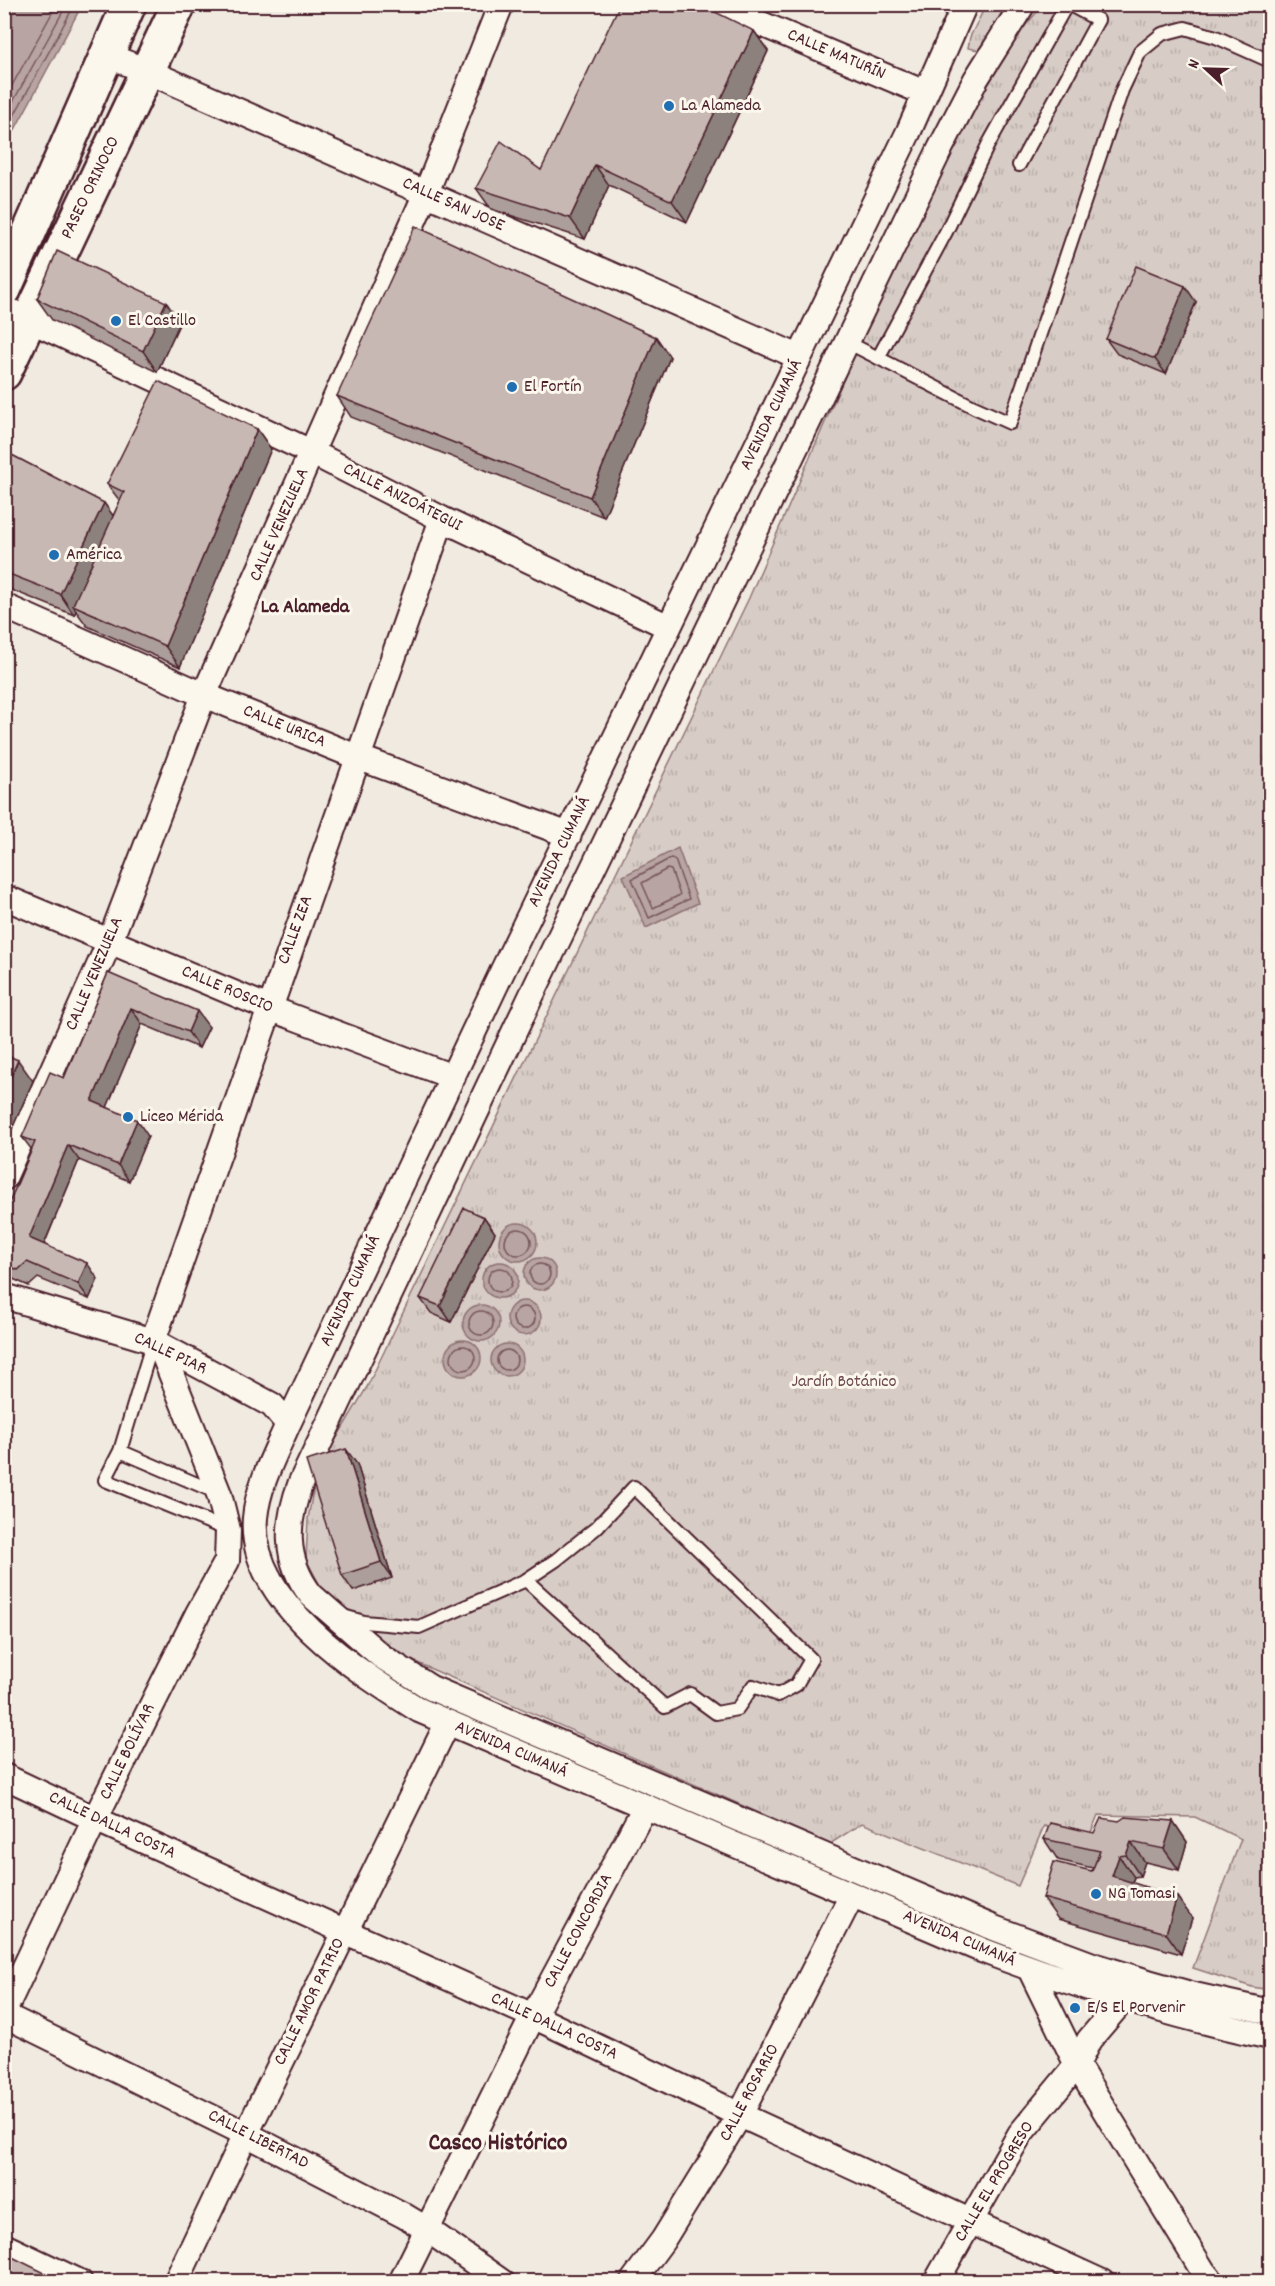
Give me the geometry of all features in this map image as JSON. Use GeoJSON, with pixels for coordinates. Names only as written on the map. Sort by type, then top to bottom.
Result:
{"type":"FeatureCollection","features":[{"type":"Feature","properties":{"kind":"street","name":"PASEO ORINOCO"},"geometry":{"type":"LineString","coordinates":[[4,290],[129,4]]}},
{"type":"Feature","properties":{"kind":"street","name":"PASEO ORINOCO"},"geometry":{"type":"LineString","coordinates":[[4,373],[17,314],[147,71],[179,4]]}},
{"type":"Feature","properties":{"kind":"street","name":"CALLE VENEZUELA"},"geometry":{"type":"LineString","coordinates":[[4,1178],[110,941],[204,695],[313,453],[426,193],[501,4]]}},
{"type":"Feature","properties":{"kind":"street","name":"CALLE MATURÍN"},"geometry":{"type":"LineString","coordinates":[[714,4],[925,93]]}},
{"type":"Feature","properties":{"kind":"street","name":"AVENIDA CUMANÁ"},"geometry":{"type":"LineString","coordinates":[[965,4],[800,357],[568,835],[288,1424],[261,1488],[255,1521],[261,1562],[277,1594],[294,1613],[333,1648],[366,1676],[419,1710],[447,1724],[1030,1969],[1123,2000],[1270,2037]]}},
{"type":"Feature","properties":{"kind":"street","name":"AVENIDA CUMANÁ"},"geometry":{"type":"LineString","coordinates":[[1023,4],[976,79],[847,342],[535,988],[301,1482],[290,1520],[291,1553],[303,1585],[328,1611],[381,1656],[431,1688],[458,1701],[994,1928],[1126,1975],[1194,1995],[1270,2012]]}},
{"type":"Feature","properties":{"kind":"street","name":"CALLE SAN JOSE"},"geometry":{"type":"LineString","coordinates":[[106,56],[147,71],[800,357]]}},
{"type":"Feature","properties":{"kind":"street","name":"CALLE ANZOÁTEGUI"},"geometry":{"type":"LineString","coordinates":[[17,314],[313,453],[442,519],[669,627]]}},
{"type":"Feature","properties":{"kind":"street","name":"CALLE ZEA"},"geometry":{"type":"LineString","coordinates":[[156,1343],[268,1008],[442,519]]}},
{"type":"Feature","properties":{"kind":"street","name":"CALLE URICA"},"geometry":{"type":"LineString","coordinates":[[4,606],[204,695],[357,757],[568,835]]}},
{"type":"Feature","properties":{"kind":"street","name":"CALLE ROSCIO"},"geometry":{"type":"LineString","coordinates":[[4,897],[268,1008],[453,1077]]}},
{"type":"Feature","properties":{"kind":"street","name":"CALLE PIAR"},"geometry":{"type":"LineString","coordinates":[[4,1296],[156,1343],[272,1405],[288,1424]]}},
{"type":"Feature","properties":{"kind":"street"},"geometry":{"type":"LineString","coordinates":[[156,1343],[219,1494],[228,1530]]}},
{"type":"Feature","properties":{"kind":"street","name":"CALLE BOLÍVAR"},"geometry":{"type":"LineString","coordinates":[[4,2013],[95,1819],[198,1613],[227,1561],[228,1530]]}},
{"type":"Feature","properties":{"kind":"street","name":"CALLE AMOR PATRIO"},"geometry":{"type":"LineString","coordinates":[[176,2282],[447,1724]]}},
{"type":"Feature","properties":{"kind":"street","name":"CALLE DALLA COSTA"},"geometry":{"type":"LineString","coordinates":[[4,1776],[533,2016],[740,2115],[1102,2282]]}},
{"type":"Feature","properties":{"kind":"street","name":"CALLE CONCORDIA"},"geometry":{"type":"LineString","coordinates":[[401,2282],[533,2016],[645,1807]]}},
{"type":"Feature","properties":{"kind":"street","name":"CALLE ROSARIO"},"geometry":{"type":"LineString","coordinates":[[632,2282],[663,2240],[740,2115],[852,1895]]}},
{"type":"Feature","properties":{"kind":"street"},"geometry":{"type":"LineString","coordinates":[[1030,1969],[1077,2065],[1212,2282]]}},
{"type":"Feature","properties":{"kind":"street","name":"CALLE EL PROGRESO"},"geometry":{"type":"LineString","coordinates":[[936,2282],[1020,2134],[1077,2065],[1089,2040],[1123,2000]]}},
{"type":"Feature","properties":{"kind":"street","name":"CALLE LIBERTAD"},"geometry":{"type":"LineString","coordinates":[[4,2013],[246,2134],[428,2230],[502,2282]]}},
{"type":"Feature","properties":{"kind":"street"},"geometry":{"type":"LineString","coordinates":[[4,2246],[80,2282]]}},
{"type":"Feature","properties":{"kind":"lane"},"geometry":{"type":"LineString","coordinates":[[878,358],[946,232],[988,145],[1067,4],[1098,20],[1019,165]]}},
{"type":"Feature","properties":{"kind":"lane"},"geometry":{"type":"LineString","coordinates":[[847,342],[1010,423],[1122,90],[1140,52],[1162,34],[1185,28],[1216,37],[1270,61]]}},
{"type":"Feature","properties":{"kind":"lane"},"geometry":{"type":"LineString","coordinates":[[156,1343],[120,1451],[105,1480],[228,1530]]}},
{"type":"Feature","properties":{"kind":"lane"},"geometry":{"type":"LineString","coordinates":[[120,1451],[219,1494]]}},
{"type":"Feature","properties":{"kind":"lane"},"geometry":{"type":"LineString","coordinates":[[328,1611],[364,1622],[419,1628],[526,1580],[556,1560],[596,1528],[634,1487],[811,1659],[796,1685],[778,1695],[753,1686],[737,1710],[716,1713],[690,1694],[664,1707],[526,1580]]}},
{"type":"Feature","properties":{"kind":"green space"},"geometry":{"type":"Polygon","coordinates":[[[986,5],[1014,5],[978,50],[968,48],[970,37],[986,5]]]}},
{"type":"Feature","properties":{"kind":"green space","name":"Jardín Botánico"},"geometry":{"type":"Polygon","coordinates":[[[1043,5],[1270,5],[1270,1990],[1252,1987],[1193,1968],[1241,1839],[1195,1817],[1098,1815],[1089,1837],[1044,1826],[1018,1886],[862,1823],[830,1844],[411,1660],[362,1627],[324,1593],[306,1559],[308,1519],[316,1473],[367,1387],[749,598],[929,182],[1020,32],[1043,5]]]}},
{"type":"Feature","properties":{"kind":"water"},"geometry":{"type":"Polygon","coordinates":[[[4,5],[82,5],[5,148],[4,5]]]}},
{"type":"Feature","properties":{"kind":"water"},"geometry":{"type":"Polygon","coordinates":[[[678,848],[698,903],[646,928],[623,876],[678,848]]]}},
{"type":"Feature","properties":{"kind":"water"},"geometry":{"type":"Polygon","coordinates":[[[518,1223],[531,1229],[537,1242],[531,1255],[518,1261],[505,1255],[499,1242],[505,1229],[518,1223]]]}},
{"type":"Feature","properties":{"kind":"water"},"geometry":{"type":"Polygon","coordinates":[[[540,1258],[551,1263],[556,1274],[551,1285],[540,1290],[529,1285],[524,1274],[529,1263],[540,1258]]]}},
{"type":"Feature","properties":{"kind":"water"},"geometry":{"type":"Polygon","coordinates":[[[500,1262],[513,1267],[518,1280],[513,1293],[500,1298],[487,1293],[482,1280],[487,1267],[500,1262]]]}},
{"type":"Feature","properties":{"kind":"water"},"geometry":{"type":"Polygon","coordinates":[[[524,1301],[536,1306],[541,1318],[536,1330],[524,1335],[512,1330],[507,1318],[512,1306],[524,1301]]]}},
{"type":"Feature","properties":{"kind":"water"},"geometry":{"type":"Polygon","coordinates":[[[481,1305],[494,1310],[499,1323],[494,1336],[481,1341],[468,1336],[463,1323],[468,1310],[481,1305]]]}},
{"type":"Feature","properties":{"kind":"water"},"geometry":{"type":"Polygon","coordinates":[[[463,1340],[476,1345],[481,1358],[476,1371],[463,1376],[450,1371],[445,1358],[450,1345],[463,1340]]]}},
{"type":"Feature","properties":{"kind":"water"},"geometry":{"type":"Polygon","coordinates":[[[507,1344],[518,1349],[523,1360],[518,1371],[507,1376],[496,1371],[491,1360],[496,1349],[507,1344]]]}},
{"type":"Feature","properties":{"kind":"building","name":"La Alameda"},"geometry":{"type":"Polygon","coordinates":[[[620,4],[699,4],[754,31],[672,201],[595,165],[570,218],[476,188],[501,141],[541,170],[620,4]]]}},
{"type":"Feature","properties":{"kind":"building","name":"El Fortín"},"geometry":{"type":"Polygon","coordinates":[[[415,226],[656,337],[590,497],[337,396],[415,226]]]}},
{"type":"Feature","properties":{"kind":"building","name":"El Castillo"},"geometry":{"type":"Polygon","coordinates":[[[57,251],[166,302],[143,351],[37,299],[57,251]]]}},
{"type":"Feature","properties":{"kind":"building"},"geometry":{"type":"Polygon","coordinates":[[[1136,266],[1185,286],[1155,359],[1106,339],[1136,266]]]}},
{"type":"Feature","properties":{"kind":"building"},"geometry":{"type":"Polygon","coordinates":[[[158,381],[257,429],[165,646],[73,605],[124,492],[107,484],[158,381]]]}},
{"type":"Feature","properties":{"kind":"building","name":"América"},"geometry":{"type":"Polygon","coordinates":[[[4,451],[104,503],[60,594],[4,572],[4,451]]]}},
{"type":"Feature","properties":{"kind":"building"},"geometry":{"type":"Polygon","coordinates":[[[108,973],[197,1011],[188,1032],[131,1008],[92,1101],[137,1120],[118,1165],[68,1145],[29,1238],[87,1263],[78,1284],[27,1262],[18,1270],[4,1264],[4,1215],[35,1142],[22,1137],[50,1072],[64,1078],[108,973]]]}},
{"type":"Feature","properties":{"kind":"building"},"geometry":{"type":"Polygon","coordinates":[[[4,1054],[18,1060],[4,1092],[4,1054]]]}},
{"type":"Feature","properties":{"kind":"building"},"geometry":{"type":"Polygon","coordinates":[[[464,1208],[484,1217],[440,1306],[420,1298],[464,1208]]]}},
{"type":"Feature","properties":{"kind":"building"},"geometry":{"type":"Polygon","coordinates":[[[346,1449],[381,1562],[342,1575],[306,1461],[346,1449]]]}},
{"type":"Feature","properties":{"kind":"building"},"geometry":{"type":"Polygon","coordinates":[[[1125,1817],[1173,1821],[1164,1849],[1131,1842],[1126,1855],[1119,1856],[1112,1876],[1177,1897],[1166,1933],[1043,1898],[1054,1862],[1092,1871],[1100,1851],[1044,1839],[1050,1823],[1094,1833],[1101,1818],[1119,1821],[1125,1817]]]}},
{"type":"Feature","properties":{"kind":"building"},"geometry":{"type":"Polygon","coordinates":[[[4,2253],[63,2282],[4,2282],[4,2253]]]}},
{"type":"Feature","properties":{"kind":"place","name":"La Alameda"},"geometry":{"type":"Point","coordinates":[669,106]}},
{"type":"Feature","properties":{"kind":"place","name":"El Castillo"},"geometry":{"type":"Point","coordinates":[116,321]}},
{"type":"Feature","properties":{"kind":"place","name":"El Fortín"},"geometry":{"type":"Point","coordinates":[512,387]}},
{"type":"Feature","properties":{"kind":"place","name":"América"},"geometry":{"type":"Point","coordinates":[54,555]}},
{"type":"Feature","properties":{"kind":"place","name":"Liceo Mérida"},"geometry":{"type":"Point","coordinates":[128,1117]}},
{"type":"Feature","properties":{"kind":"place","name":"NG Tomasi"},"geometry":{"type":"Point","coordinates":[1096,1894]}},
{"type":"Feature","properties":{"kind":"place","name":"E/S El Porvenir"},"geometry":{"type":"Point","coordinates":[1075,2008]}},
{"type":"Feature","properties":{"kind":"district","name":"La Alameda"},"geometry":{"type":"Point","coordinates":[305,608]}},
{"type":"Feature","properties":{"kind":"district","name":"Casco Histórico"},"geometry":{"type":"Point","coordinates":[498,2144]}}]}
